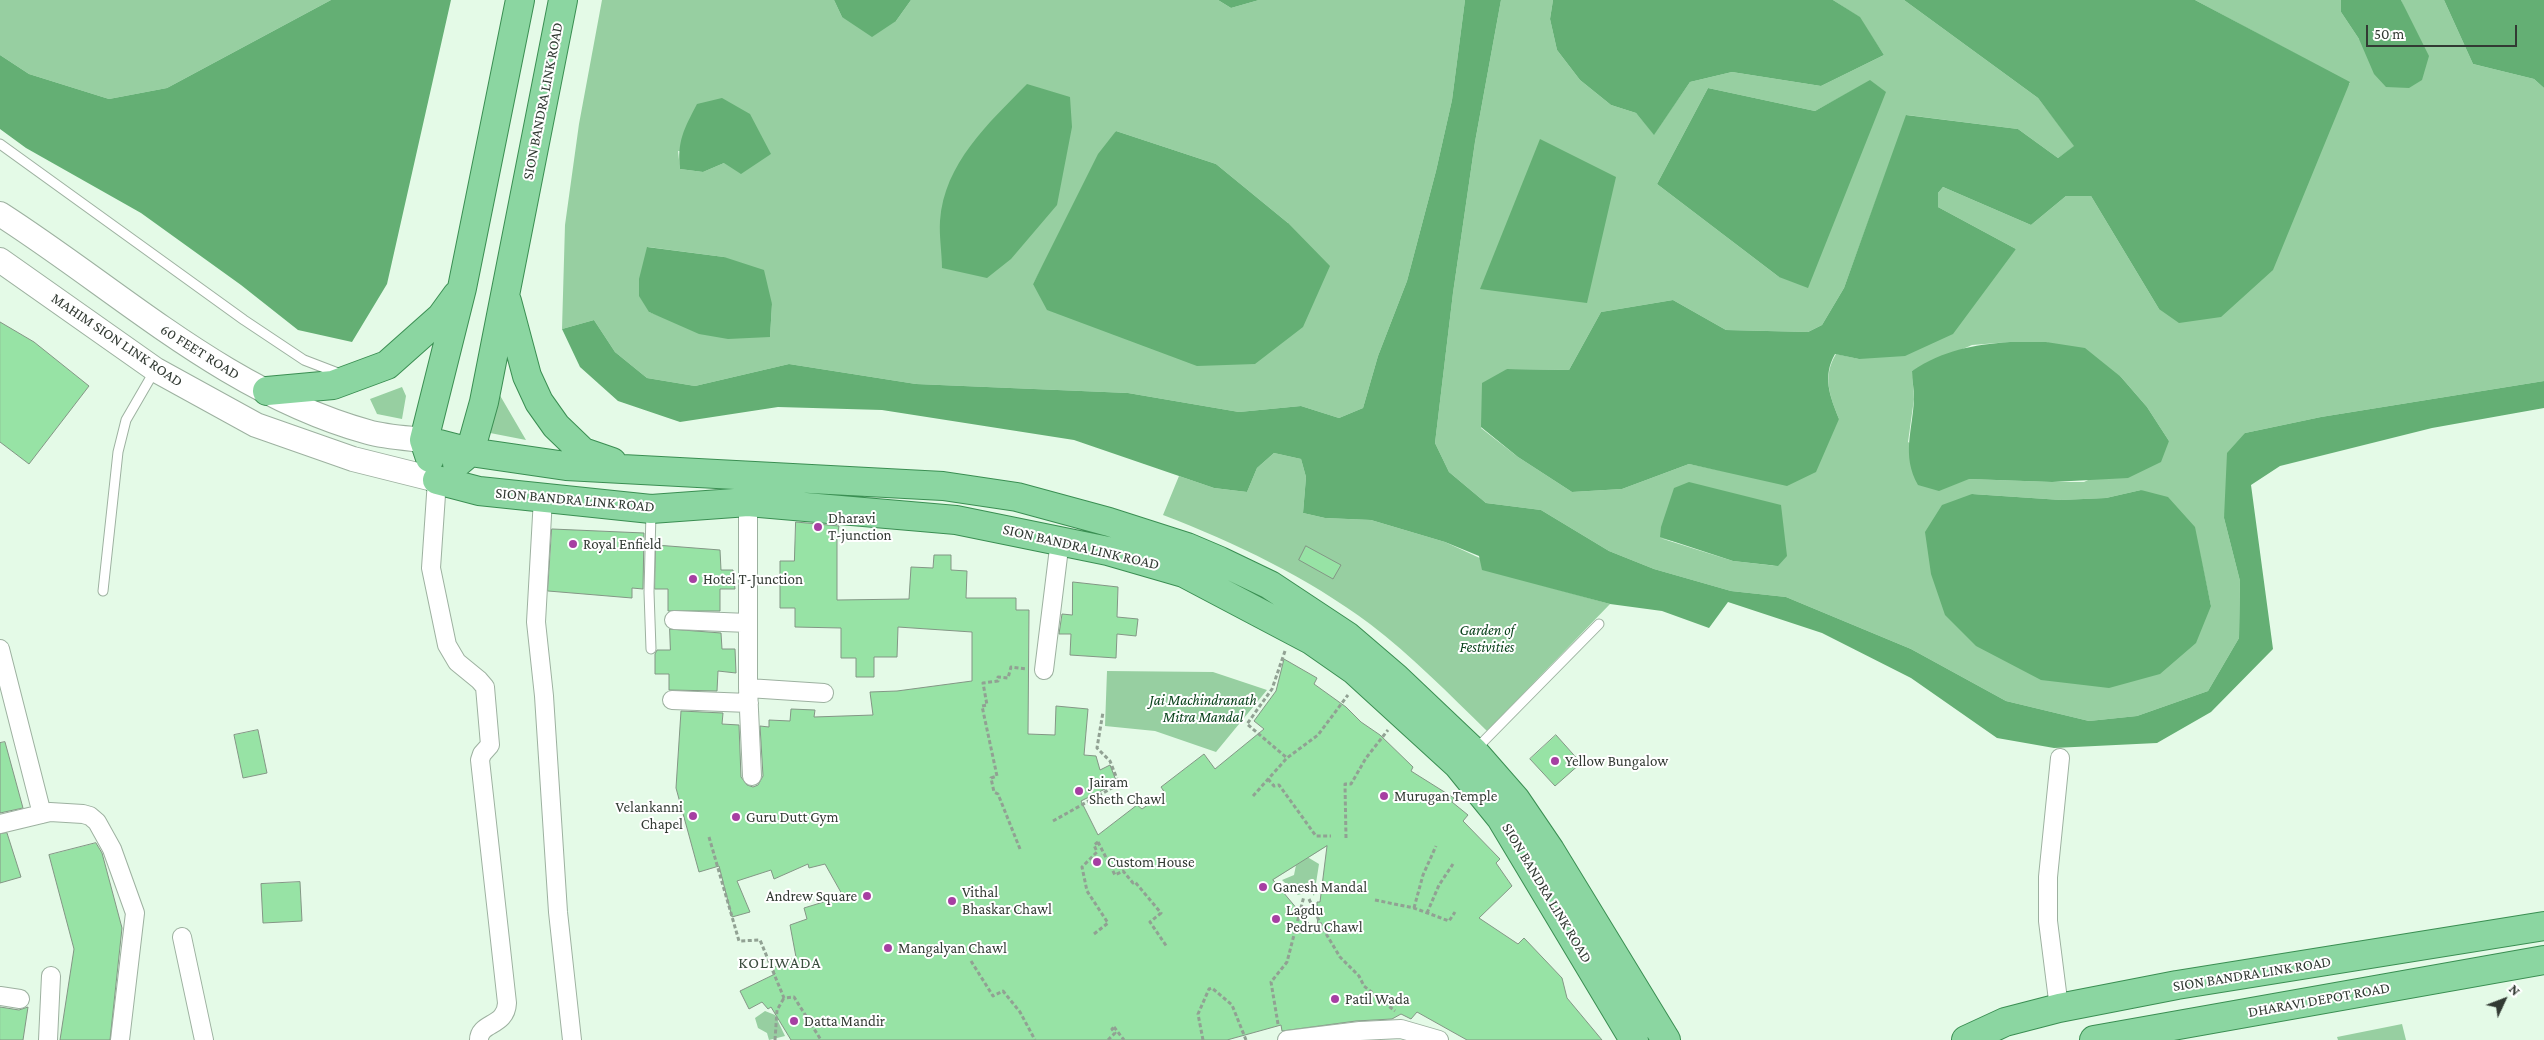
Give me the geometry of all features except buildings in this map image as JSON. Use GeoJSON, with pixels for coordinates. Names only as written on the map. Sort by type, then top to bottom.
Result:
{"type":"FeatureCollection","features":[{"type":"Feature","properties":{"kind":"main road"},"geometry":{"type":"LineString","coordinates":[[470,452],[437,480],[424,440],[462,288],[520,0]]}},
{"type":"Feature","properties":{"kind":"main road","name":"SION BANDRA LINK ROAD"},"geometry":{"type":"LineString","coordinates":[[470,452],[484,402],[563,0]]}},
{"type":"Feature","properties":{"kind":"main road","name":"60 FEET ROAD"},"geometry":{"type":"LineString","coordinates":[[0,214],[222,368],[316,414],[369,432],[424,440]]}},
{"type":"Feature","properties":{"kind":"main road","name":"MAHIM SION LINK ROAD"},"geometry":{"type":"LineString","coordinates":[[0,260],[156,370],[256,425],[353,459],[437,480]]}},
{"type":"Feature","properties":{"kind":"main road"},"geometry":{"type":"LineString","coordinates":[[267,391],[332,385],[387,365],[441,317],[462,288]]}},
{"type":"Feature","properties":{"kind":"main road"},"geometry":{"type":"LineString","coordinates":[[505,294],[527,376],[539,402],[556,426],[583,452],[630,468]]}},
{"type":"Feature","properties":{"kind":"main road"},"geometry":{"type":"LineString","coordinates":[[424,440],[470,452],[566,466],[630,468]]}},
{"type":"Feature","properties":{"kind":"main road","name":"SION BANDRA LINK ROAD"},"geometry":{"type":"LineString","coordinates":[[630,468],[943,486],[1017,497],[1109,522],[1189,561],[1312,640],[1354,670],[1458,765],[1501,818],[1634,1040]]}},
{"type":"Feature","properties":{"kind":"main road","name":"SION BANDRA LINK ROAD"},"geometry":{"type":"LineString","coordinates":[[437,480],[479,491],[651,509],[748,502],[824,507],[956,520],[1108,550],[1189,561],[1270,585],[1347,636],[1396,678],[1474,752],[1516,800],[1550,850],[1666,1040]]}},
{"type":"Feature","properties":{"kind":"main road"},"geometry":{"type":"LineString","coordinates":[[824,480],[824,507]]}},
{"type":"Feature","properties":{"kind":"main road","name":"SION BANDRA LINK ROAD"},"geometry":{"type":"LineString","coordinates":[[1966,1040],[2005,1022],[2059,1008],[2222,978],[2544,926]]}},
{"type":"Feature","properties":{"kind":"main road","name":"DHARAVI DEPOT ROAD"},"geometry":{"type":"LineString","coordinates":[[2094,1040],[2544,960]]}},
{"type":"Feature","properties":{"kind":"main road"},"geometry":{"type":"LineString","coordinates":[[2311,964],[2316,1000]]}},
{"type":"Feature","properties":{"kind":"main road"},"geometry":{"type":"LineString","coordinates":[[2222,978],[2229,1016]]}},
{"type":"Feature","properties":{"kind":"street"},"geometry":{"type":"LineString","coordinates":[[437,480],[431,568],[447,645],[457,662],[479,680],[487,694],[490,745],[482,754],[480,760],[507,1004],[506,1012],[502,1018],[483,1030],[479,1035],[479,1040]]}},
{"type":"Feature","properties":{"kind":"street"},"geometry":{"type":"LineString","coordinates":[[543,498],[536,622],[544,696],[558,912],[572,1040]]}},
{"type":"Feature","properties":{"kind":"street"},"geometry":{"type":"LineString","coordinates":[[748,502],[748,696],[752,776]]}},
{"type":"Feature","properties":{"kind":"street"},"geometry":{"type":"LineString","coordinates":[[1044,670],[1060,540]]}},
{"type":"Feature","properties":{"kind":"street"},"geometry":{"type":"LineString","coordinates":[[674,620],[748,623]]}},
{"type":"Feature","properties":{"kind":"street"},"geometry":{"type":"LineString","coordinates":[[0,649],[42,814]]}},
{"type":"Feature","properties":{"kind":"street"},"geometry":{"type":"LineString","coordinates":[[672,700],[824,693]]}},
{"type":"Feature","properties":{"kind":"street"},"geometry":{"type":"LineString","coordinates":[[2059,1008],[2048,921],[2048,877],[2060,758]]}},
{"type":"Feature","properties":{"kind":"street"},"geometry":{"type":"LineString","coordinates":[[0,824],[50,812],[83,814],[90,816],[97,822],[112,849],[134,906],[135,919],[120,1040]]}},
{"type":"Feature","properties":{"kind":"street"},"geometry":{"type":"LineString","coordinates":[[182,937],[204,1040]]}},
{"type":"Feature","properties":{"kind":"street"},"geometry":{"type":"LineString","coordinates":[[48,1040],[51,976]]}},
{"type":"Feature","properties":{"kind":"street"},"geometry":{"type":"LineString","coordinates":[[0,996],[20,999]]}},
{"type":"Feature","properties":{"kind":"street"},"geometry":{"type":"LineString","coordinates":[[1283,1035],[1360,1031],[1403,1033],[1439,1040]]}},
{"type":"Feature","properties":{"kind":"lane"},"geometry":{"type":"LineString","coordinates":[[0,144],[244,320],[304,360],[351,378]]}},
{"type":"Feature","properties":{"kind":"lane"},"geometry":{"type":"LineString","coordinates":[[104,591],[118,452],[126,420],[156,370]]}},
{"type":"Feature","properties":{"kind":"lane"},"geometry":{"type":"LineString","coordinates":[[651,509],[649,592],[651,648]]}},
{"type":"Feature","properties":{"kind":"lane"},"geometry":{"type":"LineString","coordinates":[[1474,752],[1599,624]]}},
{"type":"Feature","properties":{"kind":"path"},"geometry":{"type":"LineString","coordinates":[[1287,645],[1272,689],[1247,724],[1287,758]]}},
{"type":"Feature","properties":{"kind":"path"},"geometry":{"type":"LineString","coordinates":[[1020,849],[998,794],[994,792],[991,778],[997,776],[982,706],[987,705],[983,683],[998,681],[998,677],[1008,678],[1010,667],[1044,670]]}},
{"type":"Feature","properties":{"kind":"path"},"geometry":{"type":"LineString","coordinates":[[1253,796],[1287,758],[1318,734],[1351,691]]}},
{"type":"Feature","properties":{"kind":"path"},"geometry":{"type":"LineString","coordinates":[[1053,821],[1119,784],[1110,761],[1098,748],[1103,712]]}},
{"type":"Feature","properties":{"kind":"path"},"geometry":{"type":"LineString","coordinates":[[1346,838],[1345,784],[1351,784],[1366,758],[1390,727]]}},
{"type":"Feature","properties":{"kind":"path"},"geometry":{"type":"LineString","coordinates":[[1268,779],[1274,786],[1279,785],[1316,836],[1331,836]]}},
{"type":"Feature","properties":{"kind":"path"},"geometry":{"type":"LineString","coordinates":[[709,837],[739,941],[760,940],[784,998]]}},
{"type":"Feature","properties":{"kind":"path"},"geometry":{"type":"LineString","coordinates":[[1094,934],[1108,923],[1083,881],[1082,867],[1096,852],[1094,845],[1098,842],[1115,875],[1123,871],[1133,883],[1135,882],[1142,888],[1161,913],[1150,922],[1167,946]]}},
{"type":"Feature","properties":{"kind":"path"},"geometry":{"type":"LineString","coordinates":[[1414,908],[1423,875],[1436,846]]}},
{"type":"Feature","properties":{"kind":"path"},"geometry":{"type":"LineString","coordinates":[[1427,913],[1439,885],[1452,864]]}},
{"type":"Feature","properties":{"kind":"path"},"geometry":{"type":"LineString","coordinates":[[1283,1035],[1271,982],[1287,962],[1304,896]]}},
{"type":"Feature","properties":{"kind":"path"},"geometry":{"type":"LineString","coordinates":[[1309,899],[1322,927],[1340,957],[1359,976],[1364,986],[1398,1014],[1403,1033]]}},
{"type":"Feature","properties":{"kind":"path"},"geometry":{"type":"LineString","coordinates":[[1375,900],[1414,908],[1449,921],[1455,912]]}},
{"type":"Feature","properties":{"kind":"path"},"geometry":{"type":"LineString","coordinates":[[971,960],[993,996],[1003,991],[1020,1012],[1036,1040]]}},
{"type":"Feature","properties":{"kind":"path"},"geometry":{"type":"LineString","coordinates":[[1203,1040],[1198,1014],[1209,989],[1212,988],[1232,1005],[1246,1040]]}},
{"type":"Feature","properties":{"kind":"path"},"geometry":{"type":"LineString","coordinates":[[784,998],[794,997],[821,1040]]}},
{"type":"Feature","properties":{"kind":"path"},"geometry":{"type":"LineString","coordinates":[[775,1040],[777,1010],[784,998]]}},
{"type":"Feature","properties":{"kind":"path"},"geometry":{"type":"LineString","coordinates":[[1108,1040],[1115,1033],[1112,1029],[1114,1027],[1124,1040]]}},
{"type":"Feature","properties":{"kind":"green space"},"geometry":{"type":"Polygon","coordinates":[[[0,0],[331,0],[167,88],[109,99],[29,74],[0,55],[0,0]]]}},
{"type":"Feature","properties":{"kind":"green space"},"geometry":{"type":"Polygon","coordinates":[[[602,0],[834,0],[842,17],[896,21],[911,0],[1218,0],[1231,8],[1259,0],[1465,0],[1452,100],[1436,171],[1407,281],[1378,356],[1363,408],[1339,418],[1301,406],[1239,412],[1128,393],[916,384],[789,364],[695,386],[647,378],[615,352],[594,320],[562,329],[565,225],[579,124],[602,0]],[[1116,131],[1033,284],[1288,223],[1216,164],[1116,131]],[[678,151],[680,169],[703,172],[724,163],[771,154],[678,151]],[[648,247],[649,312],[671,320],[770,337],[772,304],[724,257],[648,247]]]}},
{"type":"Feature","properties":{"kind":"green space"},"geometry":{"type":"Polygon","coordinates":[[[1501,0],[1553,0],[1550,19],[1557,50],[1580,80],[1611,105],[1636,113],[1654,134],[1690,82],[1732,72],[1821,86],[1884,55],[1859,17],[1833,0],[1904,0],[2038,98],[2075,146],[2058,158],[2018,129],[1907,115],[1844,288],[1822,325],[1808,332],[1726,330],[1673,300],[1601,312],[1569,370],[1507,369],[1481,428],[1518,457],[1572,492],[1622,489],[1689,464],[1728,472],[1839,419],[1830,394],[1828,379],[1836,354],[1859,359],[2016,249],[1938,207],[1938,193],[1943,187],[2031,225],[2066,196],[2091,196],[2159,309],[2350,83],[2195,0],[2341,0],[2341,12],[2359,39],[2405,10],[2401,0],[2444,0],[2473,64],[2534,79],[2544,88],[2544,381],[2321,417],[2245,433],[2224,518],[2240,581],[2239,638],[2208,691],[2137,716],[2089,721],[2006,701],[1911,649],[1786,597],[1731,591],[1654,569],[1609,551],[1541,510],[1486,503],[1449,472],[1435,443],[1453,293],[1475,142],[1501,0]],[[1870,81],[1815,111],[1708,88],[1657,184],[1779,277],[1870,81]],[[2046,342],[1972,345],[1912,371],[1914,399],[1908,442],[1969,479],[2084,482],[2169,441],[2147,407],[2121,377],[2046,342]],[[2141,490],[2106,498],[2061,500],[1972,494],[2211,606],[2194,527],[2141,490]],[[1660,538],[1733,561],[1777,566],[1660,538]]]}},
{"type":"Feature","properties":{"kind":"green space"},"geometry":{"type":"Polygon","coordinates":[[[402,387],[406,396],[402,419],[377,414],[370,399],[402,387]]]}},
{"type":"Feature","properties":{"kind":"green space"},"geometry":{"type":"Polygon","coordinates":[[[498,392],[526,440],[485,432],[498,392]]]}},
{"type":"Feature","properties":{"kind":"green space","name":"Garden of Festivities"},"geometry":{"type":"Polygon","coordinates":[[[1274,453],[1301,459],[1306,477],[1303,513],[1325,518],[1371,520],[1445,542],[1534,583],[1610,604],[1487,731],[1401,649],[1346,607],[1270,562],[1217,537],[1163,515],[1179,476],[1214,488],[1247,492],[1257,468],[1274,453]]]}},
{"type":"Feature","properties":{"kind":"green space","name":"Jai Machindranath Mitra Mandal"},"geometry":{"type":"Polygon","coordinates":[[[1107,671],[1213,672],[1267,690],[1216,752],[1155,731],[1105,726],[1107,671]]]}},
{"type":"Feature","properties":{"kind":"green space"},"geometry":{"type":"Polygon","coordinates":[[[1304,855],[1319,864],[1314,896],[1311,891],[1298,895],[1282,880],[1294,875],[1296,865],[1304,855]]]}},
{"type":"Feature","properties":{"kind":"green space"},"geometry":{"type":"Polygon","coordinates":[[[765,1011],[775,1015],[785,1036],[769,1040],[767,1033],[758,1028],[755,1018],[765,1011]]]}},
{"type":"Feature","properties":{"kind":"green space"},"geometry":{"type":"Polygon","coordinates":[[[2402,1024],[2406,1040],[2338,1040],[2337,1037],[2402,1024]]]}},
{"type":"Feature","properties":{"kind":"shaded area"},"geometry":{"type":"Polygon","coordinates":[[[331,0],[451,0],[387,284],[352,342],[298,330],[241,285],[141,213],[26,148],[0,129],[0,55],[29,74],[109,99],[167,88],[331,0]]]}},
{"type":"Feature","properties":{"kind":"shaded area"},"geometry":{"type":"Polygon","coordinates":[[[834,0],[911,0],[896,21],[872,37],[842,17],[834,0]]]}},
{"type":"Feature","properties":{"kind":"shaded area"},"geometry":{"type":"Polygon","coordinates":[[[1218,0],[1259,0],[1231,8],[1218,0]]]}},
{"type":"Feature","properties":{"kind":"shaded area"},"geometry":{"type":"Polygon","coordinates":[[[1465,0],[1501,0],[1475,142],[1453,293],[1435,443],[1449,472],[1486,503],[1541,510],[1609,551],[1654,569],[1731,591],[1786,597],[1911,649],[2006,701],[2089,721],[2137,716],[2208,691],[2239,638],[2240,581],[2224,518],[2227,453],[2245,433],[2321,417],[2544,381],[2544,408],[2432,428],[2280,466],[2251,485],[2273,649],[2211,712],[2157,743],[2054,748],[1997,738],[1911,678],[1822,633],[1728,602],[1709,628],[1662,611],[1610,604],[1482,570],[1479,556],[1445,542],[1371,520],[1325,518],[1303,513],[1306,477],[1301,459],[1274,453],[1257,468],[1247,492],[1214,488],[1074,440],[882,410],[778,407],[680,422],[618,401],[580,367],[562,329],[594,320],[615,352],[647,378],[695,386],[789,364],[916,384],[1128,393],[1239,412],[1301,406],[1339,418],[1363,408],[1378,356],[1407,281],[1436,171],[1452,100],[1465,0]]]}},
{"type":"Feature","properties":{"kind":"shaded area"},"geometry":{"type":"Polygon","coordinates":[[[1553,0],[1833,0],[1860,17],[1884,55],[1821,86],[1732,72],[1690,82],[1654,135],[1636,113],[1611,105],[1580,80],[1557,50],[1550,19],[1553,0]]]}},
{"type":"Feature","properties":{"kind":"shaded area"},"geometry":{"type":"Polygon","coordinates":[[[1904,0],[2195,0],[2350,82],[2273,270],[2221,317],[2179,323],[2159,309],[2091,196],[2066,196],[2031,225],[1943,187],[1938,193],[1938,207],[2016,249],[1953,334],[1905,356],[1859,359],[1835,354],[1831,362],[1828,379],[1830,394],[1839,419],[1816,472],[1787,486],[1689,464],[1622,489],[1572,492],[1518,457],[1481,427],[1482,383],[1507,369],[1569,370],[1601,312],[1673,300],[1726,330],[1808,332],[1822,325],[1844,288],[1906,115],[2018,129],[2058,158],[2074,146],[2038,98],[1904,0]]]}},
{"type":"Feature","properties":{"kind":"shaded area"},"geometry":{"type":"Polygon","coordinates":[[[2341,0],[2401,0],[2429,56],[2422,80],[2409,88],[2386,87],[2374,74],[2359,39],[2341,12],[2341,0]]]}},
{"type":"Feature","properties":{"kind":"shaded area"},"geometry":{"type":"Polygon","coordinates":[[[2444,0],[2544,0],[2544,88],[2534,79],[2473,64],[2444,0]]]}},
{"type":"Feature","properties":{"kind":"shaded area"},"geometry":{"type":"Polygon","coordinates":[[[1870,80],[1886,92],[1808,288],[1779,277],[1657,184],[1708,88],[1815,111],[1870,80]]]}},
{"type":"Feature","properties":{"kind":"shaded area"},"geometry":{"type":"Polygon","coordinates":[[[1027,84],[1070,97],[1072,127],[1057,205],[1011,259],[987,278],[942,268],[940,221],[943,200],[950,181],[959,162],[971,145],[1027,84]]]}},
{"type":"Feature","properties":{"kind":"shaded area"},"geometry":{"type":"Polygon","coordinates":[[[722,98],[750,114],[771,154],[741,174],[724,163],[703,172],[680,169],[679,159],[683,135],[697,104],[722,98]]]}},
{"type":"Feature","properties":{"kind":"shaded area"},"geometry":{"type":"Polygon","coordinates":[[[1116,131],[1216,164],[1288,223],[1330,266],[1303,327],[1255,364],[1197,366],[1047,310],[1033,284],[1098,154],[1116,131]]]}},
{"type":"Feature","properties":{"kind":"shaded area"},"geometry":{"type":"Polygon","coordinates":[[[1540,139],[1616,177],[1587,303],[1480,289],[1540,139]]]}},
{"type":"Feature","properties":{"kind":"shaded area"},"geometry":{"type":"Polygon","coordinates":[[[647,247],[724,257],[764,270],[772,304],[770,337],[728,339],[699,334],[649,312],[639,296],[639,279],[647,247]]]}},
{"type":"Feature","properties":{"kind":"shaded area"},"geometry":{"type":"Polygon","coordinates":[[[2010,342],[2046,342],[2085,348],[2121,377],[2147,407],[2169,441],[2161,462],[2128,478],[2052,482],[1969,479],[1939,491],[1918,485],[1913,474],[1909,453],[1914,398],[1912,371],[1947,353],[1971,347],[2010,342]]]}},
{"type":"Feature","properties":{"kind":"shaded area"},"geometry":{"type":"Polygon","coordinates":[[[1689,482],[1781,505],[1787,556],[1778,566],[1733,561],[1660,537],[1661,527],[1674,488],[1689,482]]]}},
{"type":"Feature","properties":{"kind":"shaded area"},"geometry":{"type":"Polygon","coordinates":[[[2141,490],[2168,497],[2195,527],[2211,606],[2196,643],[2160,674],[2109,688],[2041,680],[1976,646],[1945,615],[1931,574],[1925,532],[1942,505],[1972,494],[2061,500],[2106,498],[2141,490]]]}},
{"type":"Feature","properties":{"kind":"place","name":"Dharavi T-junction"},"geometry":{"type":"Point","coordinates":[818,527]}},
{"type":"Feature","properties":{"kind":"place","name":"Royal Enfield"},"geometry":{"type":"Point","coordinates":[573,544]}},
{"type":"Feature","properties":{"kind":"place","name":"Hotel T-Junction"},"geometry":{"type":"Point","coordinates":[693,579]}},
{"type":"Feature","properties":{"kind":"place","name":"Yellow Bungalow"},"geometry":{"type":"Point","coordinates":[1555,761]}},
{"type":"Feature","properties":{"kind":"place","name":"Jairam Sheth Chawl"},"geometry":{"type":"Point","coordinates":[1079,791]}},
{"type":"Feature","properties":{"kind":"place","name":"Murugan Temple"},"geometry":{"type":"Point","coordinates":[1384,796]}},
{"type":"Feature","properties":{"kind":"place","name":"Velankanni Chapel"},"geometry":{"type":"Point","coordinates":[693,816]}},
{"type":"Feature","properties":{"kind":"place","name":"Guru Dutt Gym"},"geometry":{"type":"Point","coordinates":[736,817]}},
{"type":"Feature","properties":{"kind":"place","name":"Custom House"},"geometry":{"type":"Point","coordinates":[1097,862]}},
{"type":"Feature","properties":{"kind":"place","name":"Ganesh Mandal"},"geometry":{"type":"Point","coordinates":[1263,887]}},
{"type":"Feature","properties":{"kind":"place","name":"Andrew Square"},"geometry":{"type":"Point","coordinates":[867,896]}},
{"type":"Feature","properties":{"kind":"place","name":"Vithal Bhaskar Chawl"},"geometry":{"type":"Point","coordinates":[952,901]}},
{"type":"Feature","properties":{"kind":"place","name":"Lagdu Pedru Chawl"},"geometry":{"type":"Point","coordinates":[1276,919]}},
{"type":"Feature","properties":{"kind":"place","name":"Mangalyan Chawl"},"geometry":{"type":"Point","coordinates":[888,948]}},
{"type":"Feature","properties":{"kind":"place","name":"Patil Wada"},"geometry":{"type":"Point","coordinates":[1335,999]}},
{"type":"Feature","properties":{"kind":"place","name":"Datta Mandir"},"geometry":{"type":"Point","coordinates":[794,1021]}},
{"type":"Feature","properties":{"kind":"district","name":"KOLIWADA"},"geometry":{"type":"Point","coordinates":[780,963]}}]}
